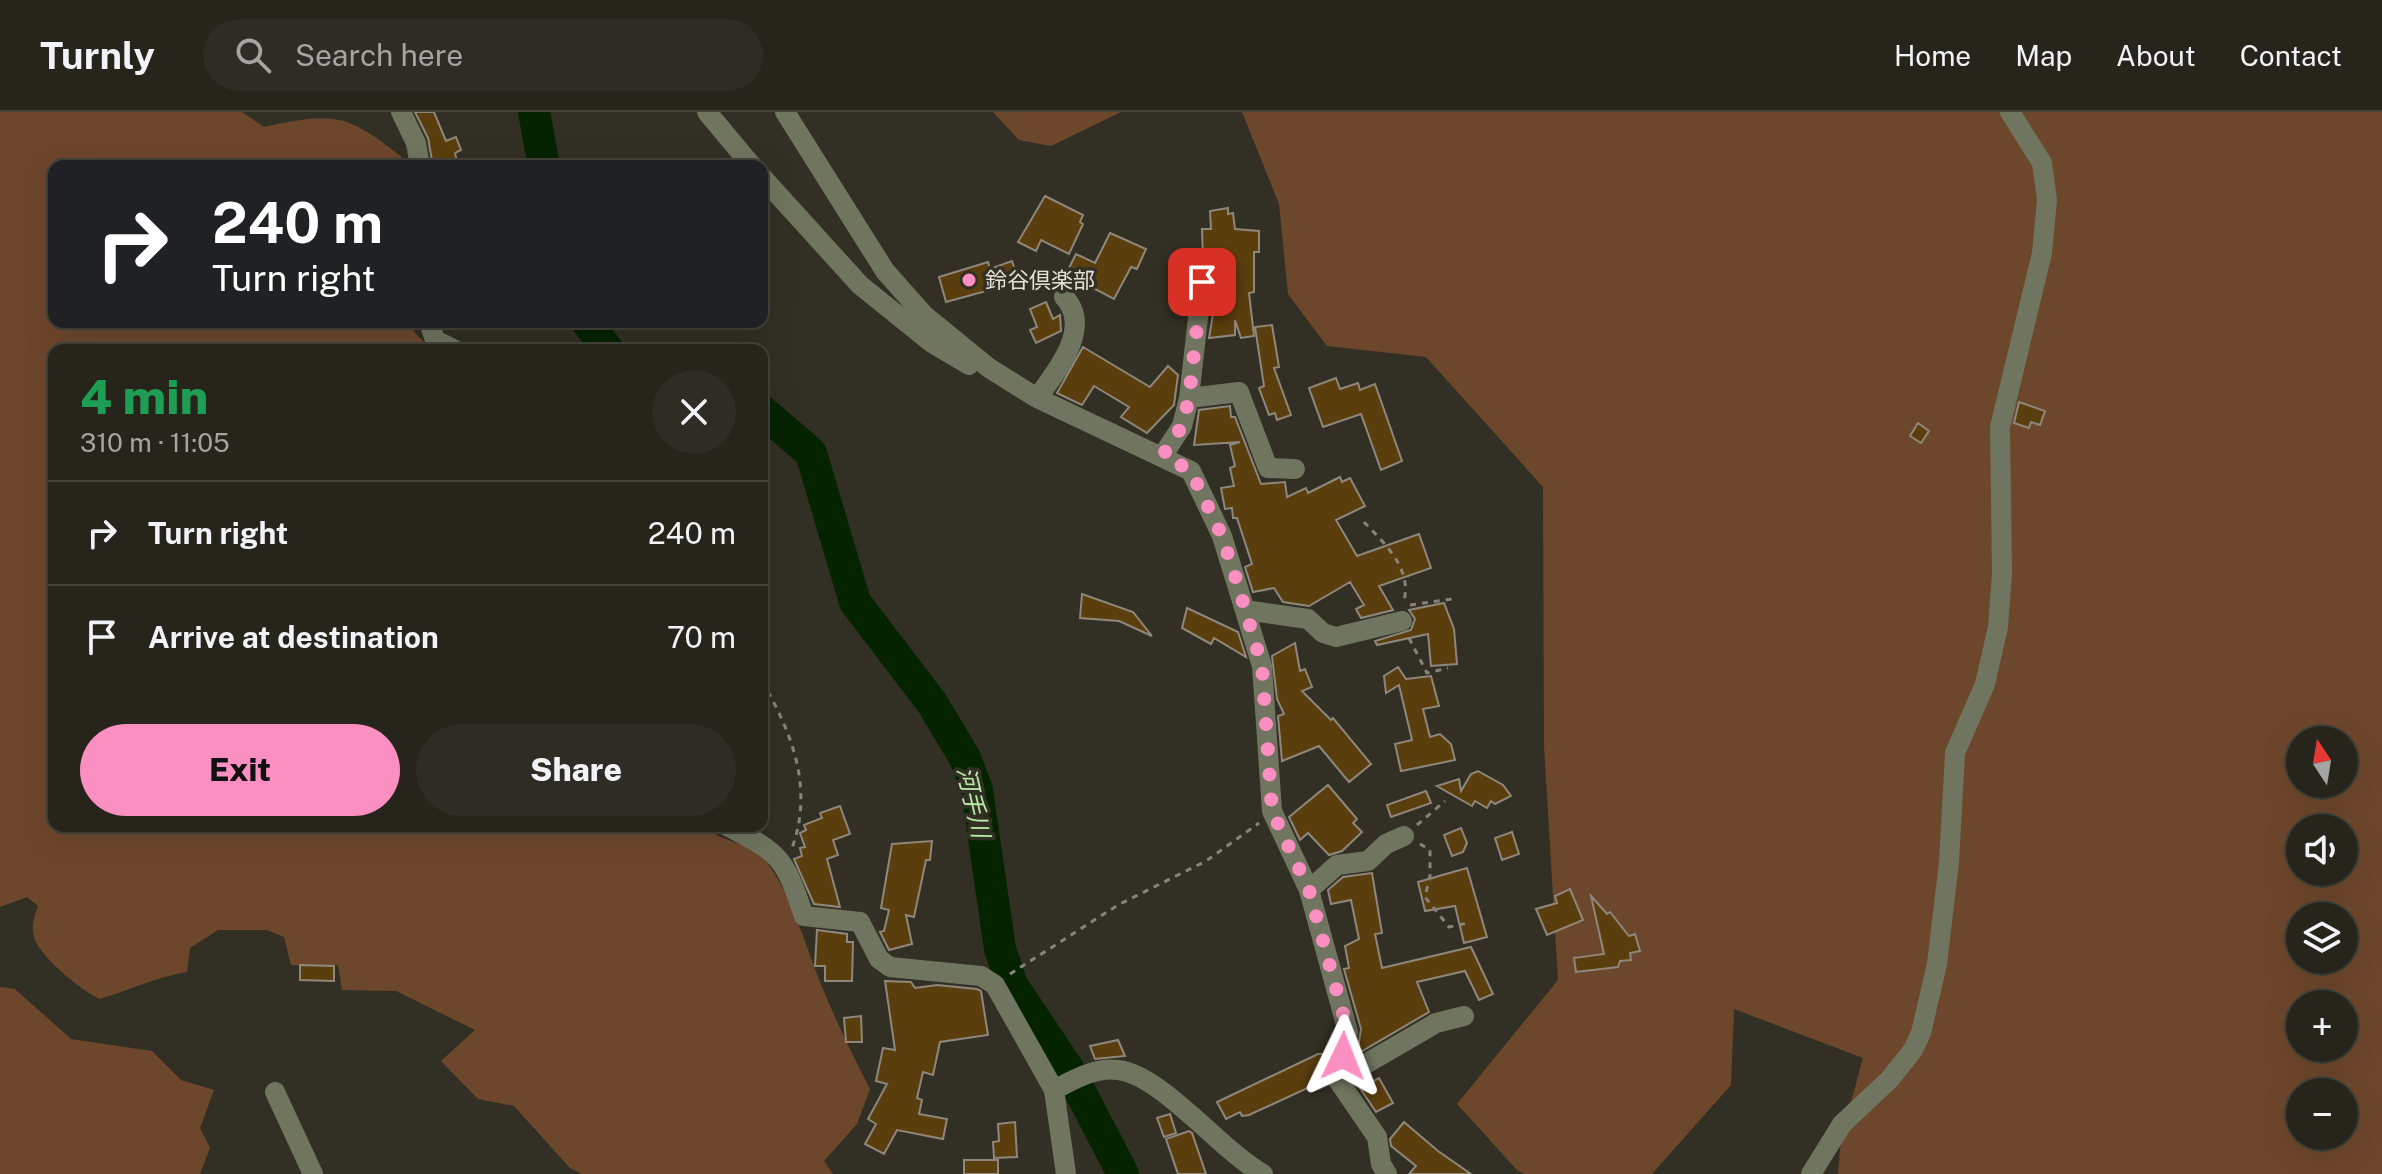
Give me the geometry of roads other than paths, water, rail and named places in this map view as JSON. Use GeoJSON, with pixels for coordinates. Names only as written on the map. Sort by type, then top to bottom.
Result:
{"type":"FeatureCollection","features":[{"type":"Feature","properties":{"kind":"street"},"geometry":{"type":"LineString","coordinates":[[401,112],[416,143],[419,160]]}},
{"type":"Feature","properties":{"kind":"street"},"geometry":{"type":"LineString","coordinates":[[707,112],[747,160]]}},
{"type":"Feature","properties":{"kind":"street"},"geometry":{"type":"LineString","coordinates":[[785,112],[885,271],[924,315],[989,368],[1037,398],[1163,455],[1191,471],[1222,536],[1262,666],[1274,818],[1309,890],[1348,1032],[1338,1080],[1377,1137],[1381,1164],[1387,1174]]}},
{"type":"Feature","properties":{"kind":"street"},"geometry":{"type":"LineString","coordinates":[[1811,1174],[1842,1124],[1889,1080],[1913,1050],[1921,1033],[1937,964],[1949,862],[1955,753],[1985,684],[1998,627],[2002,573],[2000,427],[2042,253],[2047,200],[2042,163],[2010,112]]}},
{"type":"Feature","properties":{"kind":"street"},"geometry":{"type":"LineString","coordinates":[[768,184],[860,285],[932,343],[964,364],[989,368]]}},
{"type":"Feature","properties":{"kind":"street"},"geometry":{"type":"LineString","coordinates":[[1163,455],[1182,426],[1189,398],[1202,282]]}},
{"type":"Feature","properties":{"kind":"street"},"geometry":{"type":"LineString","coordinates":[[1037,398],[1058,371],[1077,327],[1074,308],[1064,297]]}},
{"type":"Feature","properties":{"kind":"street"},"geometry":{"type":"LineString","coordinates":[[431,328],[435,340],[443,344]]}},
{"type":"Feature","properties":{"kind":"street"},"geometry":{"type":"LineString","coordinates":[[1189,398],[1239,392],[1268,468],[1295,469]]}},
{"type":"Feature","properties":{"kind":"street"},"geometry":{"type":"LineString","coordinates":[[1245,610],[1308,619],[1323,633],[1336,637],[1402,621]]}},
{"type":"Feature","properties":{"kind":"street"},"geometry":{"type":"LineString","coordinates":[[739,832],[769,847],[786,864],[804,916],[860,922],[879,959],[890,967],[981,976],[995,985],[1068,1083],[1066,1174]]}},
{"type":"Feature","properties":{"kind":"street"},"geometry":{"type":"LineString","coordinates":[[1309,890],[1337,865],[1368,861],[1386,844],[1404,836]]}},
{"type":"Feature","properties":{"kind":"street"},"geometry":{"type":"LineString","coordinates":[[1338,1080],[1436,1023],[1464,1016]]}},
{"type":"Feature","properties":{"kind":"street"},"geometry":{"type":"LineString","coordinates":[[1068,1083],[1118,1070],[1146,1080],[1263,1174]]}},
{"type":"Feature","properties":{"kind":"street"},"geometry":{"type":"LineString","coordinates":[[275,1092],[313,1174]]}},
{"type":"Feature","properties":{"kind":"waterway","name":"河手川"},"geometry":{"type":"LineString","coordinates":[[534,112],[543,160]]}},
{"type":"Feature","properties":{"kind":"waterway","name":"河手川"},"geometry":{"type":"LineString","coordinates":[[592,328],[604,344]]}},
{"type":"Feature","properties":{"kind":"waterway","name":"河手川"},"geometry":{"type":"LineString","coordinates":[[768,416],[811,453],[855,602],[932,703],[965,758],[977,790],[1000,949],[1012,985],[1069,1070],[1123,1174]]}},
{"type":"Feature","properties":{"kind":"place","name":"鈴谷倶楽部"},"geometry":{"type":"Point","coordinates":[969,280]}}]}
